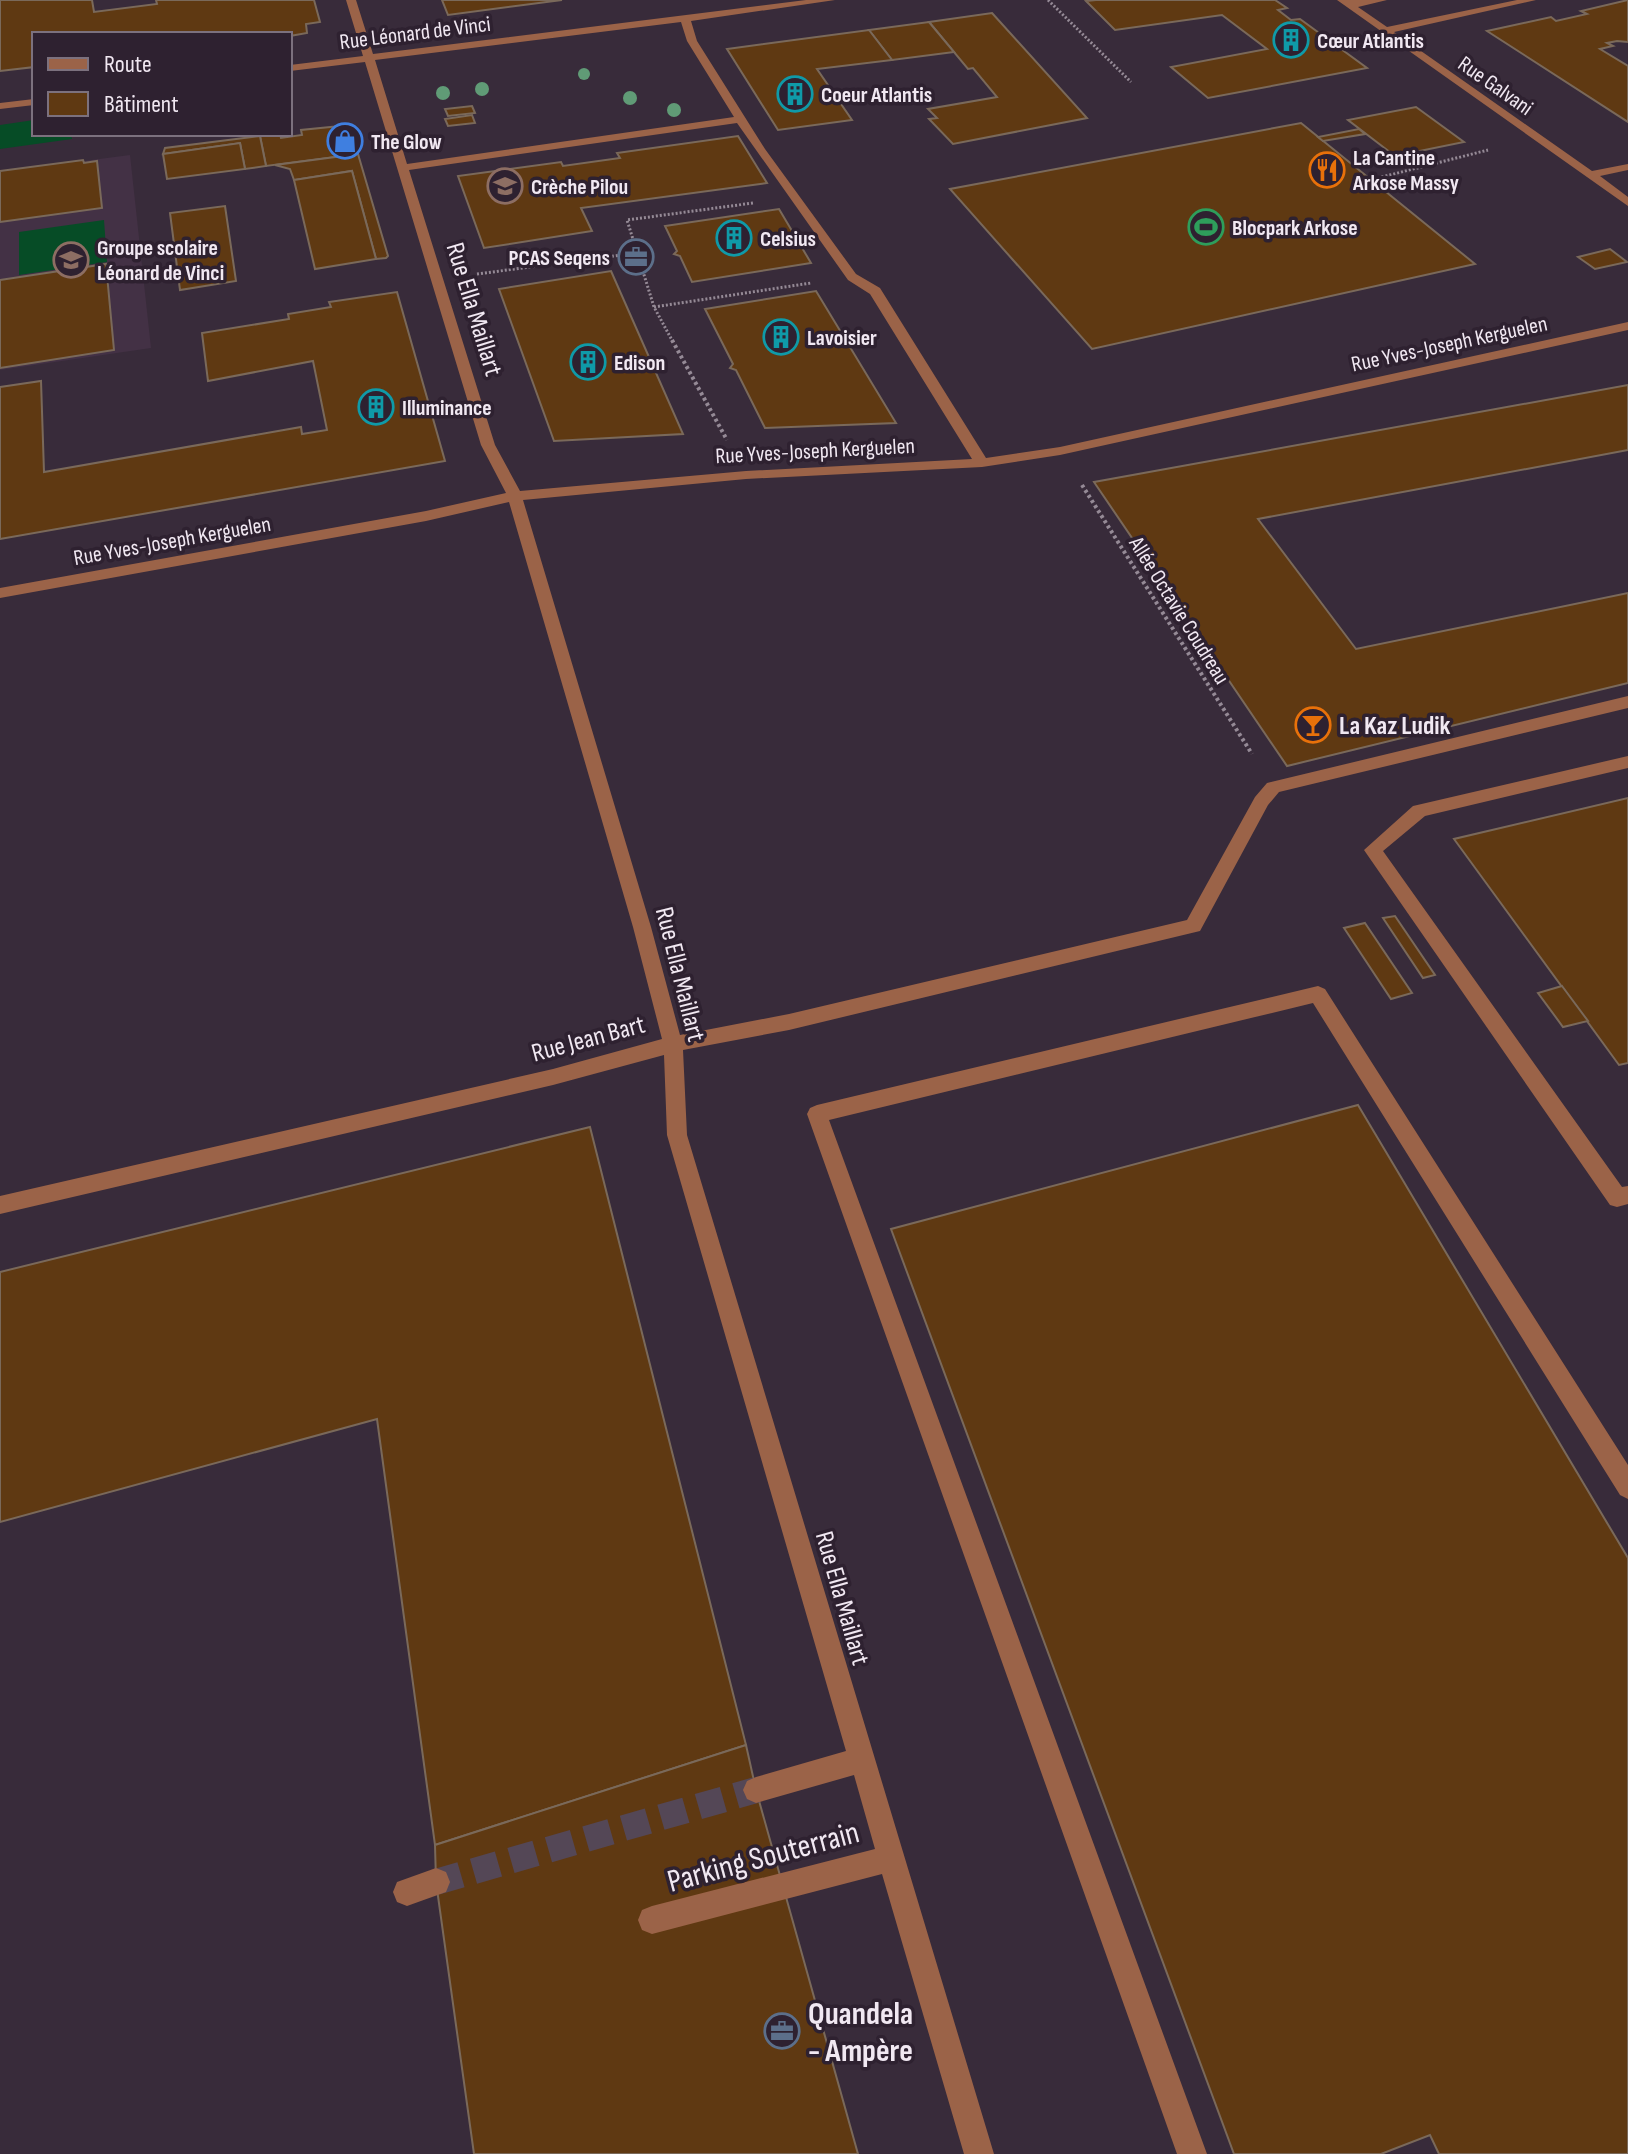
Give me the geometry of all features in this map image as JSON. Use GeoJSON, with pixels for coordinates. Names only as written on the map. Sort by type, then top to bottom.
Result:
{"type":"FeatureCollection","features":[{"type":"Feature","properties":{"kind":"street","name":"Rue Ella Maillart"},"geometry":{"type":"LineString","coordinates":[[351,0],[488,445],[515,496],[642,927],[673,1044],[677,1135],[979,2154]]}},
{"type":"Feature","properties":{"kind":"street","name":"Rue Léonard de Vinci"},"geometry":{"type":"LineString","coordinates":[[292,68],[830,0]]}},
{"type":"Feature","properties":{"kind":"street"},"geometry":{"type":"LineString","coordinates":[[1346,3],[1382,0]]}},
{"type":"Feature","properties":{"kind":"street"},"geometry":{"type":"LineString","coordinates":[[1385,31],[1531,0]]}},
{"type":"Feature","properties":{"kind":"street","name":"Rue Galvani"},"geometry":{"type":"LineString","coordinates":[[1346,3],[1628,202]]}},
{"type":"Feature","properties":{"kind":"street"},"geometry":{"type":"LineString","coordinates":[[685,19],[692,41],[740,119],[852,277],[875,291],[982,463]]}},
{"type":"Feature","properties":{"kind":"street"},"geometry":{"type":"LineString","coordinates":[[0,106],[32,102]]}},
{"type":"Feature","properties":{"kind":"street"},"geometry":{"type":"LineString","coordinates":[[401,168],[740,119]]}},
{"type":"Feature","properties":{"kind":"street"},"geometry":{"type":"LineString","coordinates":[[1590,175],[1628,167]]}},
{"type":"Feature","properties":{"kind":"street","name":"Rue Yves-Joseph Kerguelen"},"geometry":{"type":"LineString","coordinates":[[0,593],[426,516],[515,496],[746,475],[982,463],[1060,451],[1628,326]]}},
{"type":"Feature","properties":{"kind":"street"},"geometry":{"type":"LineString","coordinates":[[1267,794],[1628,702]]}},
{"type":"Feature","properties":{"kind":"street"},"geometry":{"type":"LineString","coordinates":[[1628,762],[1419,811],[1373,850],[1617,1198],[1628,1195]]}},
{"type":"Feature","properties":{"kind":"street","name":"Rue Jean Bart"},"geometry":{"type":"LineString","coordinates":[[0,1205],[553,1077],[673,1044],[789,1022],[1193,926],[1267,794]]}},
{"type":"Feature","properties":{"kind":"street"},"geometry":{"type":"LineString","coordinates":[[1192,2154],[817,1114],[1318,994],[1628,1487]]}},
{"type":"Feature","properties":{"kind":"street"},"geometry":{"type":"LineString","coordinates":[[756,1790],[861,1760]]}},
{"type":"Feature","properties":{"kind":"street","name":"Parking Souterrain"},"geometry":{"type":"LineString","coordinates":[[652,1920],[891,1858]]}},
{"type":"Feature","properties":{"kind":"street"},"geometry":{"type":"LineString","coordinates":[[407,1892],[436,1882]]}},
{"type":"Feature","properties":{"kind":"path"},"geometry":{"type":"LineString","coordinates":[[1048,0],[1131,82]]}},
{"type":"Feature","properties":{"kind":"path"},"geometry":{"type":"LineString","coordinates":[[1370,180],[1489,151],[1477,142]]}},
{"type":"Feature","properties":{"kind":"path"},"geometry":{"type":"LineString","coordinates":[[746,475],[654,307],[627,220],[794,197]]}},
{"type":"Feature","properties":{"kind":"path"},"geometry":{"type":"LineString","coordinates":[[472,275],[637,253]]}},
{"type":"Feature","properties":{"kind":"path"},"geometry":{"type":"LineString","coordinates":[[654,307],[852,277]]}},
{"type":"Feature","properties":{"kind":"path","name":"Allée Octavie Coudreau"},"geometry":{"type":"LineString","coordinates":[[1060,451],[1267,794]]}},
{"type":"Feature","properties":{"kind":"shaded area","name":"Groupe scolaire Léonard de Vinci"},"geometry":{"type":"Polygon","coordinates":[[[130,155],[151,348],[0,370],[0,172],[130,155]]]}},
{"type":"Feature","properties":{"kind":"green space"},"geometry":{"type":"Polygon","coordinates":[[[32,120],[32,136],[71,136],[72,139],[0,149],[0,125],[32,120]]]}},
{"type":"Feature","properties":{"kind":"green space"},"geometry":{"type":"Polygon","coordinates":[[[104,220],[107,262],[19,275],[19,232],[104,220]]]}},
{"type":"Feature","properties":{"kind":"building"},"geometry":{"type":"Polygon","coordinates":[[[0,0],[92,0],[94,12],[157,4],[156,0],[314,0],[320,22],[306,24],[307,33],[292,36],[292,32],[32,32],[32,67],[0,71],[0,0]]]}},
{"type":"Feature","properties":{"kind":"building"},"geometry":{"type":"Polygon","coordinates":[[[442,0],[562,0],[448,15],[442,0]]]}},
{"type":"Feature","properties":{"kind":"building","name":"Cœur Atlantis"},"geometry":{"type":"Polygon","coordinates":[[[1275,0],[1287,8],[1278,10],[1291,20],[1300,19],[1367,68],[1208,98],[1171,67],[1267,49],[1222,15],[1115,30],[1086,1],[1275,0]]]}},
{"type":"Feature","properties":{"kind":"building"},"geometry":{"type":"Polygon","coordinates":[[[1628,0],[1628,42],[1607,43],[1613,46],[1600,49],[1628,66],[1628,122],[1487,31],[1551,17],[1556,21],[1587,14],[1581,11],[1628,0]]]}},
{"type":"Feature","properties":{"kind":"building"},"geometry":{"type":"Polygon","coordinates":[[[992,13],[1087,118],[953,144],[929,119],[937,118],[928,109],[997,97],[973,68],[968,69],[929,22],[992,13]]]}},
{"type":"Feature","properties":{"kind":"building"},"geometry":{"type":"Polygon","coordinates":[[[929,22],[954,52],[892,60],[869,30],[929,22]]]}},
{"type":"Feature","properties":{"kind":"building","name":"Coeur Atlantis"},"geometry":{"type":"Polygon","coordinates":[[[869,30],[892,60],[817,69],[852,120],[778,130],[727,49],[869,30]]]}},
{"type":"Feature","properties":{"kind":"building"},"geometry":{"type":"Polygon","coordinates":[[[472,106],[475,113],[448,116],[445,109],[472,106]]]}},
{"type":"Feature","properties":{"kind":"building"},"geometry":{"type":"Polygon","coordinates":[[[1416,107],[1464,142],[1395,156],[1348,120],[1416,107]]]}},
{"type":"Feature","properties":{"kind":"building"},"geometry":{"type":"Polygon","coordinates":[[[472,115],[475,123],[448,126],[445,119],[472,115]]]}},
{"type":"Feature","properties":{"kind":"building","name":"Blocpark Arkose"},"geometry":{"type":"Polygon","coordinates":[[[1301,123],[1475,264],[1092,349],[950,189],[1301,123]]]}},
{"type":"Feature","properties":{"kind":"building"},"geometry":{"type":"Polygon","coordinates":[[[350,125],[358,154],[266,166],[260,136],[281,138],[302,135],[301,130],[350,125]]]}},
{"type":"Feature","properties":{"kind":"building"},"geometry":{"type":"Polygon","coordinates":[[[1359,129],[1365,134],[1323,141],[1318,137],[1359,129]]]}},
{"type":"Feature","properties":{"kind":"building"},"geometry":{"type":"Polygon","coordinates":[[[260,136],[266,166],[245,169],[240,143],[163,154],[165,148],[260,136]]]}},
{"type":"Feature","properties":{"kind":"building"},"geometry":{"type":"Polygon","coordinates":[[[738,136],[767,183],[581,208],[592,231],[484,248],[458,176],[561,162],[563,166],[620,158],[617,153],[738,136]]]}},
{"type":"Feature","properties":{"kind":"building"},"geometry":{"type":"Polygon","coordinates":[[[240,143],[245,169],[167,179],[163,154],[240,143]]]}},
{"type":"Feature","properties":{"kind":"building"},"geometry":{"type":"Polygon","coordinates":[[[358,154],[388,256],[386,258],[376,259],[352,171],[294,180],[290,169],[275,165],[358,154]]]}},
{"type":"Feature","properties":{"kind":"building"},"geometry":{"type":"Polygon","coordinates":[[[83,160],[84,163],[97,161],[102,208],[0,222],[0,171],[83,160]]]}},
{"type":"Feature","properties":{"kind":"building"},"geometry":{"type":"Polygon","coordinates":[[[352,171],[376,259],[315,269],[294,180],[352,171]]]}},
{"type":"Feature","properties":{"kind":"building"},"geometry":{"type":"Polygon","coordinates":[[[225,206],[236,281],[180,290],[170,213],[225,206]]]}},
{"type":"Feature","properties":{"kind":"building","name":"Celsius"},"geometry":{"type":"Polygon","coordinates":[[[779,209],[811,263],[692,282],[680,256],[674,254],[677,251],[665,226],[779,209]]]}},
{"type":"Feature","properties":{"kind":"building"},"geometry":{"type":"Polygon","coordinates":[[[1610,249],[1627,262],[1595,269],[1578,257],[1610,249]]]}},
{"type":"Feature","properties":{"kind":"building"},"geometry":{"type":"Polygon","coordinates":[[[106,264],[114,350],[0,368],[0,280],[106,264]]]}},
{"type":"Feature","properties":{"kind":"building","name":"Edison"},"geometry":{"type":"Polygon","coordinates":[[[611,271],[683,434],[554,441],[499,289],[611,271]]]}},
{"type":"Feature","properties":{"kind":"building","name":"Lavoisier"},"geometry":{"type":"Polygon","coordinates":[[[816,291],[896,423],[765,428],[736,370],[730,368],[733,364],[705,309],[816,291]]]}},
{"type":"Feature","properties":{"kind":"building","name":"Illuminance"},"geometry":{"type":"Polygon","coordinates":[[[397,292],[445,461],[0,539],[0,387],[41,381],[44,472],[301,427],[302,434],[327,430],[313,361],[208,381],[202,333],[289,319],[288,314],[331,307],[329,302],[397,292]]]}},
{"type":"Feature","properties":{"kind":"building"},"geometry":{"type":"Polygon","coordinates":[[[1628,385],[1628,450],[1258,519],[1356,649],[1628,593],[1628,683],[1287,766],[1094,482],[1628,385]]]}},
{"type":"Feature","properties":{"kind":"building"},"geometry":{"type":"Polygon","coordinates":[[[1628,798],[1628,1063],[1619,1065],[1454,839],[1628,798]]]}},
{"type":"Feature","properties":{"kind":"building"},"geometry":{"type":"Polygon","coordinates":[[[1395,916],[1435,975],[1423,978],[1383,918],[1395,916]]]}},
{"type":"Feature","properties":{"kind":"building"},"geometry":{"type":"Polygon","coordinates":[[[1365,923],[1412,993],[1391,999],[1344,928],[1365,923]]]}},
{"type":"Feature","properties":{"kind":"building"},"geometry":{"type":"Polygon","coordinates":[[[1562,986],[1588,1021],[1563,1027],[1538,993],[1562,986]]]}},
{"type":"Feature","properties":{"kind":"building"},"geometry":{"type":"Polygon","coordinates":[[[1358,1105],[1628,1558],[1628,2154],[1439,2154],[1430,2135],[1381,2154],[1234,2154],[891,1229],[1358,1105]]]}},
{"type":"Feature","properties":{"kind":"building"},"geometry":{"type":"Polygon","coordinates":[[[590,1127],[746,1745],[435,1845],[377,1419],[0,1522],[0,1272],[590,1127]]]}},
{"type":"Feature","properties":{"kind":"building"},"geometry":{"type":"Polygon","coordinates":[[[746,1745],[858,2154],[474,2154],[436,1882],[435,1845],[746,1745]]]}},
{"type":"Feature","properties":{"kind":"tunnel"},"geometry":{"type":"LineString","coordinates":[[436,1882],[756,1790]]}},
{"type":"Feature","properties":{"kind":"place","name":"Cœur Atlantis"},"geometry":{"type":"Point","coordinates":[1291,40]}},
{"type":"Feature","properties":{"kind":"place","name":"Coeur Atlantis"},"geometry":{"type":"Point","coordinates":[795,94]}},
{"type":"Feature","properties":{"kind":"place","name":"The Glow"},"geometry":{"type":"Point","coordinates":[345,141]}},
{"type":"Feature","properties":{"kind":"place","name":"La Cantine Arkose Massy"},"geometry":{"type":"Point","coordinates":[1327,170]}},
{"type":"Feature","properties":{"kind":"place","name":"Crèche Pilou"},"geometry":{"type":"Point","coordinates":[505,186]}},
{"type":"Feature","properties":{"kind":"place","name":"Blocpark Arkose"},"geometry":{"type":"Point","coordinates":[1206,227]}},
{"type":"Feature","properties":{"kind":"place","name":"Celsius"},"geometry":{"type":"Point","coordinates":[734,238]}},
{"type":"Feature","properties":{"kind":"place","name":"PCAS Seqens"},"geometry":{"type":"Point","coordinates":[636,257]}},
{"type":"Feature","properties":{"kind":"place","name":"Groupe scolaire Léonard de Vinci"},"geometry":{"type":"Point","coordinates":[71,260]}},
{"type":"Feature","properties":{"kind":"place","name":"Lavoisier"},"geometry":{"type":"Point","coordinates":[781,337]}},
{"type":"Feature","properties":{"kind":"place","name":"Edison"},"geometry":{"type":"Point","coordinates":[588,362]}},
{"type":"Feature","properties":{"kind":"place","name":"Illuminance"},"geometry":{"type":"Point","coordinates":[376,407]}},
{"type":"Feature","properties":{"kind":"place","name":"La Kaz Ludik"},"geometry":{"type":"Point","coordinates":[1313,725]}},
{"type":"Feature","properties":{"kind":"place","name":"Quandela - Ampère"},"geometry":{"type":"Point","coordinates":[782,2031]}}]}
